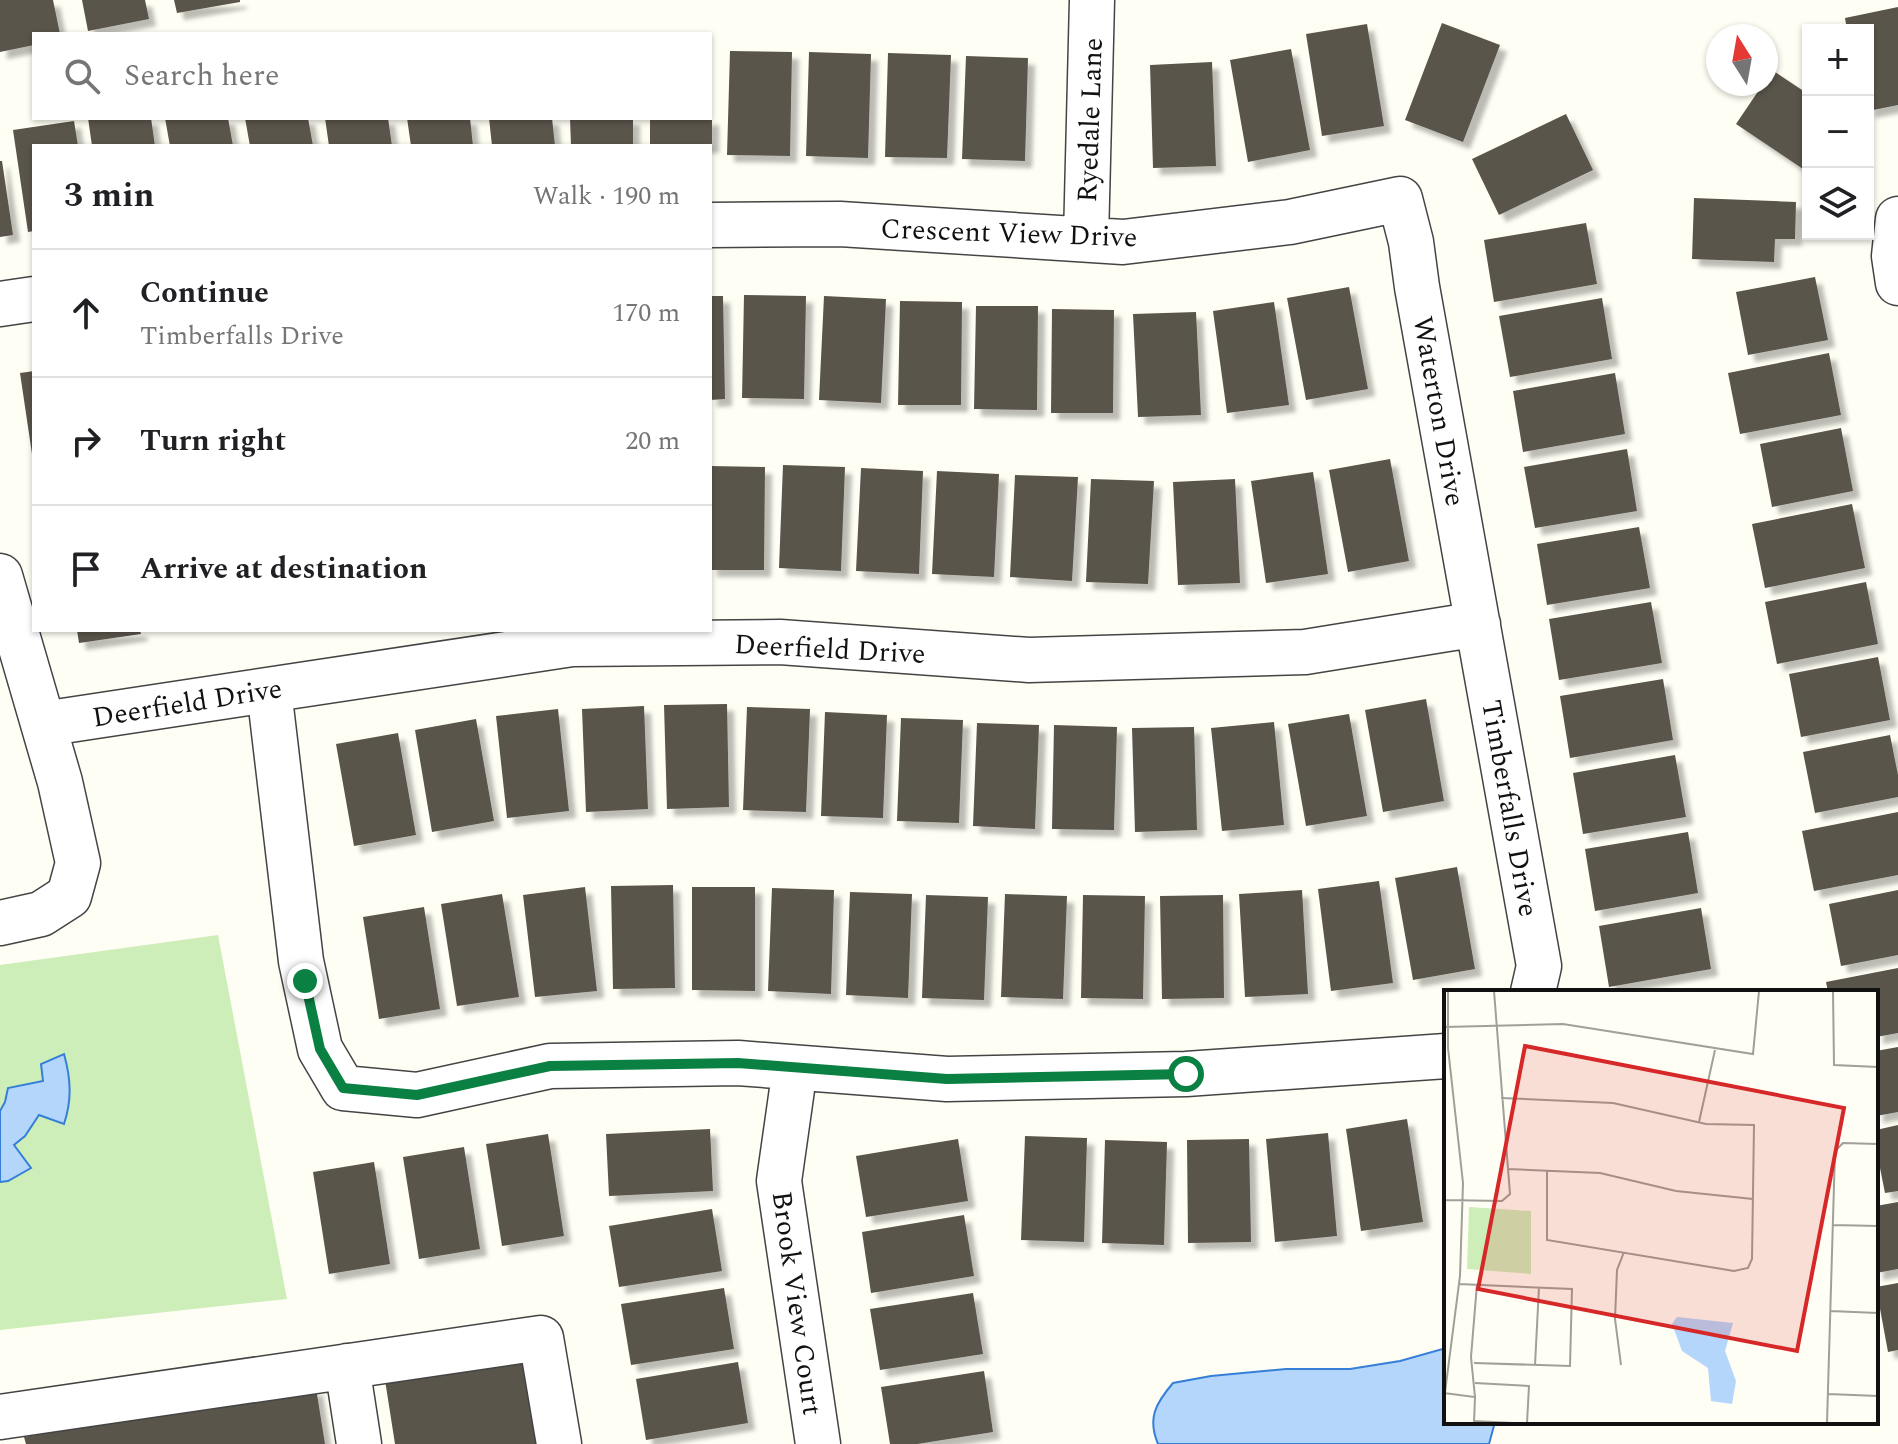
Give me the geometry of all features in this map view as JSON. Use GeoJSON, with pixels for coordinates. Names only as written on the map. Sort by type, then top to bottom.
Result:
{"type":"FeatureCollection","features":[{"type":"Feature","properties":{"kind":"street","name":"Ryedale Lane"},"geometry":{"type":"LineString","coordinates":[[1086,239],[1092,0]]}},
{"type":"Feature","properties":{"kind":"street","name":"Crescent View Drive"},"geometry":{"type":"LineString","coordinates":[[712,225],[840,224],[1123,242],[1290,222],[1400,199]]}},
{"type":"Feature","properties":{"kind":"street","name":"Waterton Drive"},"geometry":{"type":"LineString","coordinates":[[1400,199],[1411,242],[1478,624]]}},
{"type":"Feature","properties":{"kind":"street"},"geometry":{"type":"LineString","coordinates":[[1898,219],[1894,256],[1898,283]]}},
{"type":"Feature","properties":{"kind":"street"},"geometry":{"type":"LineString","coordinates":[[0,304],[32,299]]}},
{"type":"Feature","properties":{"kind":"street"},"geometry":{"type":"LineString","coordinates":[[0,576],[60,782],[78,863],[69,896],[41,914],[0,923]]}},
{"type":"Feature","properties":{"kind":"street","name":"Deerfield Drive"},"geometry":{"type":"LineString","coordinates":[[43,724],[572,644],[780,642],[1029,660],[1305,652],[1478,624]]}},
{"type":"Feature","properties":{"kind":"street","name":"Timberfalls Drive"},"geometry":{"type":"LineString","coordinates":[[1478,624],[1539,966],[1533,990]]}},
{"type":"Feature","properties":{"kind":"street"},"geometry":{"type":"LineString","coordinates":[[269,690],[301,961],[320,1049],[343,1088],[417,1095],[550,1066],[738,1063],[963,1078],[1186,1074],[1444,1056]]}},
{"type":"Feature","properties":{"kind":"street","name":"Brook View Court"},"geometry":{"type":"LineString","coordinates":[[795,1068],[779,1181],[818,1444]]}},
{"type":"Feature","properties":{"kind":"street"},"geometry":{"type":"LineString","coordinates":[[0,1417],[541,1338],[559,1444]]}},
{"type":"Feature","properties":{"kind":"street"},"geometry":{"type":"LineString","coordinates":[[347,1366],[359,1444]]}},
{"type":"Feature","properties":{"kind":"green space"},"geometry":{"type":"Polygon","coordinates":[[[218,935],[287,1299],[0,1330],[0,965],[218,935]]]}},
{"type":"Feature","properties":{"kind":"water"},"geometry":{"type":"Polygon","coordinates":[[[64,1054],[70,1089],[64,1124],[39,1115],[25,1136],[14,1145],[31,1168],[0,1182],[0,1111],[8,1088],[43,1081],[41,1064],[64,1054]]]}},
{"type":"Feature","properties":{"kind":"water"},"geometry":{"type":"Polygon","coordinates":[[[1444,1349],[1444,1424],[1494,1424],[1489,1444],[1158,1444],[1155,1435],[1155,1411],[1173,1383],[1211,1376],[1286,1369],[1350,1369],[1400,1361],[1444,1349]]]}},
{"type":"Feature","properties":{"kind":"building"},"geometry":{"type":"Polygon","coordinates":[[[0,0],[53,0],[60,32],[32,32],[32,45],[0,52],[0,0]]]}},
{"type":"Feature","properties":{"kind":"building"},"geometry":{"type":"Polygon","coordinates":[[[82,0],[145,0],[149,19],[88,31],[82,0]]]}},
{"type":"Feature","properties":{"kind":"building"},"geometry":{"type":"Polygon","coordinates":[[[174,0],[240,0],[240,2],[177,13],[174,0]]]}},
{"type":"Feature","properties":{"kind":"building"},"geometry":{"type":"Polygon","coordinates":[[[1898,7],[1898,105],[1874,110],[1874,24],[1846,24],[1845,18],[1898,7]]]}},
{"type":"Feature","properties":{"kind":"building"},"geometry":{"type":"Polygon","coordinates":[[[1442,23],[1500,45],[1463,142],[1405,120],[1442,23]]]}},
{"type":"Feature","properties":{"kind":"building"},"geometry":{"type":"Polygon","coordinates":[[[1367,24],[1384,126],[1322,136],[1306,34],[1367,24]]]}},
{"type":"Feature","properties":{"kind":"building"},"geometry":{"type":"Polygon","coordinates":[[[1291,49],[1310,150],[1248,162],[1230,60],[1291,49]]]}},
{"type":"Feature","properties":{"kind":"building"},"geometry":{"type":"Polygon","coordinates":[[[730,51],[792,52],[790,156],[727,155],[730,51]]]}},
{"type":"Feature","properties":{"kind":"building"},"geometry":{"type":"Polygon","coordinates":[[[809,52],[871,54],[868,158],[806,156],[809,52]]]}},
{"type":"Feature","properties":{"kind":"building"},"geometry":{"type":"Polygon","coordinates":[[[888,53],[951,55],[947,158],[885,157],[888,53]]]}},
{"type":"Feature","properties":{"kind":"building"},"geometry":{"type":"Polygon","coordinates":[[[966,56],[1028,58],[1025,161],[962,159],[966,56]]]}},
{"type":"Feature","properties":{"kind":"building"},"geometry":{"type":"Polygon","coordinates":[[[1212,62],[1216,166],[1153,168],[1150,65],[1212,62]]]}},
{"type":"Feature","properties":{"kind":"building"},"geometry":{"type":"Polygon","coordinates":[[[1778,74],[1802,90],[1802,168],[1736,124],[1755,96],[1778,96],[1778,74]]]}},
{"type":"Feature","properties":{"kind":"building"},"geometry":{"type":"Polygon","coordinates":[[[1566,114],[1593,170],[1499,215],[1472,159],[1566,114]]]}},
{"type":"Feature","properties":{"kind":"building"},"geometry":{"type":"Polygon","coordinates":[[[88,120],[151,120],[155,144],[92,144],[88,120]]]}},
{"type":"Feature","properties":{"kind":"building"},"geometry":{"type":"Polygon","coordinates":[[[165,120],[228,120],[233,144],[170,144],[165,120]]]}},
{"type":"Feature","properties":{"kind":"building"},"geometry":{"type":"Polygon","coordinates":[[[245,120],[308,120],[313,144],[250,144],[245,120]]]}},
{"type":"Feature","properties":{"kind":"building"},"geometry":{"type":"Polygon","coordinates":[[[325,120],[388,120],[392,144],[329,144],[325,120]]]}},
{"type":"Feature","properties":{"kind":"building"},"geometry":{"type":"Polygon","coordinates":[[[407,120],[470,120],[473,144],[411,144],[407,120]]]}},
{"type":"Feature","properties":{"kind":"building"},"geometry":{"type":"Polygon","coordinates":[[[489,120],[552,120],[555,144],[492,144],[489,120]]]}},
{"type":"Feature","properties":{"kind":"building"},"geometry":{"type":"Polygon","coordinates":[[[570,120],[633,120],[633,144],[571,144],[570,120]]]}},
{"type":"Feature","properties":{"kind":"building"},"geometry":{"type":"Polygon","coordinates":[[[650,120],[712,120],[712,144],[650,144],[650,120]]]}},
{"type":"Feature","properties":{"kind":"building"},"geometry":{"type":"Polygon","coordinates":[[[74,121],[78,144],[32,144],[32,231],[28,232],[13,130],[74,121]]]}},
{"type":"Feature","properties":{"kind":"building"},"geometry":{"type":"Polygon","coordinates":[[[0,161],[13,235],[0,237],[0,161]]]}},
{"type":"Feature","properties":{"kind":"building"},"geometry":{"type":"Polygon","coordinates":[[[1694,198],[1796,202],[1795,239],[1775,239],[1774,262],[1692,259],[1694,198]]]}},
{"type":"Feature","properties":{"kind":"building"},"geometry":{"type":"Polygon","coordinates":[[[1586,223],[1597,284],[1494,302],[1484,240],[1586,223]]]}},
{"type":"Feature","properties":{"kind":"building"},"geometry":{"type":"Polygon","coordinates":[[[1815,277],[1828,340],[1748,355],[1736,292],[1815,277]]]}},
{"type":"Feature","properties":{"kind":"building"},"geometry":{"type":"Polygon","coordinates":[[[1349,287],[1368,389],[1306,400],[1287,298],[1349,287]]]}},
{"type":"Feature","properties":{"kind":"building"},"geometry":{"type":"Polygon","coordinates":[[[744,295],[806,296],[804,399],[742,398],[744,295]]]}},
{"type":"Feature","properties":{"kind":"building"},"geometry":{"type":"Polygon","coordinates":[[[712,296],[723,296],[725,399],[712,400],[712,296]]]}},
{"type":"Feature","properties":{"kind":"building"},"geometry":{"type":"Polygon","coordinates":[[[824,296],[886,299],[881,403],[819,400],[824,296]]]}},
{"type":"Feature","properties":{"kind":"building"},"geometry":{"type":"Polygon","coordinates":[[[1602,298],[1612,359],[1510,377],[1499,316],[1602,298]]]}},
{"type":"Feature","properties":{"kind":"building"},"geometry":{"type":"Polygon","coordinates":[[[900,301],[962,302],[961,405],[898,405],[900,301]]]}},
{"type":"Feature","properties":{"kind":"building"},"geometry":{"type":"Polygon","coordinates":[[[1274,302],[1289,405],[1227,413],[1213,311],[1274,302]]]}},
{"type":"Feature","properties":{"kind":"building"},"geometry":{"type":"Polygon","coordinates":[[[976,306],[1038,306],[1037,410],[974,409],[976,306]]]}},
{"type":"Feature","properties":{"kind":"building"},"geometry":{"type":"Polygon","coordinates":[[[1052,309],[1114,310],[1113,413],[1051,413],[1052,309]]]}},
{"type":"Feature","properties":{"kind":"building"},"geometry":{"type":"Polygon","coordinates":[[[1196,312],[1201,415],[1138,417],[1133,314],[1196,312]]]}},
{"type":"Feature","properties":{"kind":"building"},"geometry":{"type":"Polygon","coordinates":[[[1829,353],[1841,415],[1740,434],[1728,373],[1829,353]]]}},
{"type":"Feature","properties":{"kind":"building"},"geometry":{"type":"Polygon","coordinates":[[[32,371],[32,454],[20,373],[32,371]]]}},
{"type":"Feature","properties":{"kind":"building"},"geometry":{"type":"Polygon","coordinates":[[[1615,373],[1625,434],[1523,452],[1513,391],[1615,373]]]}},
{"type":"Feature","properties":{"kind":"building"},"geometry":{"type":"Polygon","coordinates":[[[1841,428],[1853,491],[1772,507],[1760,444],[1841,428]]]}},
{"type":"Feature","properties":{"kind":"building"},"geometry":{"type":"Polygon","coordinates":[[[1627,449],[1637,511],[1535,528],[1524,467],[1627,449]]]}},
{"type":"Feature","properties":{"kind":"building"},"geometry":{"type":"Polygon","coordinates":[[[1390,459],[1409,561],[1348,572],[1329,470],[1390,459]]]}},
{"type":"Feature","properties":{"kind":"building"},"geometry":{"type":"Polygon","coordinates":[[[783,465],[845,467],[841,571],[779,568],[783,465]]]}},
{"type":"Feature","properties":{"kind":"building"},"geometry":{"type":"Polygon","coordinates":[[[712,466],[765,467],[764,570],[712,570],[712,466]]]}},
{"type":"Feature","properties":{"kind":"building"},"geometry":{"type":"Polygon","coordinates":[[[861,468],[923,471],[919,574],[856,571],[861,468]]]}},
{"type":"Feature","properties":{"kind":"building"},"geometry":{"type":"Polygon","coordinates":[[[937,471],[999,474],[994,577],[932,574],[937,471]]]}},
{"type":"Feature","properties":{"kind":"building"},"geometry":{"type":"Polygon","coordinates":[[[1313,472],[1328,574],[1266,583],[1251,481],[1313,472]]]}},
{"type":"Feature","properties":{"kind":"building"},"geometry":{"type":"Polygon","coordinates":[[[1015,475],[1078,477],[1072,581],[1010,577],[1015,475]]]}},
{"type":"Feature","properties":{"kind":"building"},"geometry":{"type":"Polygon","coordinates":[[[1091,479],[1154,481],[1148,584],[1086,582],[1091,479]]]}},
{"type":"Feature","properties":{"kind":"building"},"geometry":{"type":"Polygon","coordinates":[[[1235,479],[1240,583],[1178,585],[1173,482],[1235,479]]]}},
{"type":"Feature","properties":{"kind":"building"},"geometry":{"type":"Polygon","coordinates":[[[1852,504],[1865,568],[1765,588],[1752,524],[1852,504]]]}},
{"type":"Feature","properties":{"kind":"building"},"geometry":{"type":"Polygon","coordinates":[[[1639,527],[1650,588],[1547,605],[1537,544],[1639,527]]]}},
{"type":"Feature","properties":{"kind":"building"},"geometry":{"type":"Polygon","coordinates":[[[1866,582],[1878,644],[1777,664],[1765,602],[1866,582]]]}},
{"type":"Feature","properties":{"kind":"building"},"geometry":{"type":"Polygon","coordinates":[[[1651,602],[1662,663],[1559,680],[1549,619],[1651,602]]]}},
{"type":"Feature","properties":{"kind":"building"},"geometry":{"type":"Polygon","coordinates":[[[77,632],[141,634],[79,643],[77,632]]]}},
{"type":"Feature","properties":{"kind":"building"},"geometry":{"type":"Polygon","coordinates":[[[1878,657],[1890,720],[1801,737],[1789,674],[1878,657]]]}},
{"type":"Feature","properties":{"kind":"building"},"geometry":{"type":"Polygon","coordinates":[[[1663,679],[1673,740],[1570,758],[1560,696],[1663,679]]]}},
{"type":"Feature","properties":{"kind":"building"},"geometry":{"type":"Polygon","coordinates":[[[1426,699],[1444,801],[1383,812],[1365,710],[1426,699]]]}},
{"type":"Feature","properties":{"kind":"building"},"geometry":{"type":"Polygon","coordinates":[[[727,704],[729,807],[667,809],[664,705],[727,704]]]}},
{"type":"Feature","properties":{"kind":"building"},"geometry":{"type":"Polygon","coordinates":[[[644,706],[648,809],[586,812],[582,709],[644,706]]]}},
{"type":"Feature","properties":{"kind":"building"},"geometry":{"type":"Polygon","coordinates":[[[747,707],[810,709],[806,812],[743,810],[747,707]]]}},
{"type":"Feature","properties":{"kind":"building"},"geometry":{"type":"Polygon","coordinates":[[[558,709],[569,811],[507,818],[496,716],[558,709]]]}},
{"type":"Feature","properties":{"kind":"building"},"geometry":{"type":"Polygon","coordinates":[[[825,712],[887,715],[883,818],[821,816],[825,712]]]}},
{"type":"Feature","properties":{"kind":"building"},"geometry":{"type":"Polygon","coordinates":[[[1349,714],[1367,816],[1306,826],[1288,724],[1349,714]]]}},
{"type":"Feature","properties":{"kind":"building"},"geometry":{"type":"Polygon","coordinates":[[[901,718],[963,720],[959,823],[897,821],[901,718]]]}},
{"type":"Feature","properties":{"kind":"building"},"geometry":{"type":"Polygon","coordinates":[[[476,719],[494,821],[432,832],[415,730],[476,719]]]}},
{"type":"Feature","properties":{"kind":"building"},"geometry":{"type":"Polygon","coordinates":[[[1274,722],[1284,825],[1222,831],[1211,728],[1274,722]]]}},
{"type":"Feature","properties":{"kind":"building"},"geometry":{"type":"Polygon","coordinates":[[[977,723],[1039,725],[1035,829],[973,826],[977,723]]]}},
{"type":"Feature","properties":{"kind":"building"},"geometry":{"type":"Polygon","coordinates":[[[1054,725],[1117,727],[1114,830],[1052,829],[1054,725]]]}},
{"type":"Feature","properties":{"kind":"building"},"geometry":{"type":"Polygon","coordinates":[[[1194,727],[1197,830],[1135,832],[1132,728],[1194,727]]]}},
{"type":"Feature","properties":{"kind":"building"},"geometry":{"type":"Polygon","coordinates":[[[398,733],[416,835],[354,846],[336,744],[398,733]]]}},
{"type":"Feature","properties":{"kind":"building"},"geometry":{"type":"Polygon","coordinates":[[[1890,735],[1898,775],[1898,797],[1815,813],[1803,752],[1890,735]]]}},
{"type":"Feature","properties":{"kind":"building"},"geometry":{"type":"Polygon","coordinates":[[[1675,755],[1686,817],[1583,834],[1573,773],[1675,755]]]}},
{"type":"Feature","properties":{"kind":"building"},"geometry":{"type":"Polygon","coordinates":[[[1898,812],[1898,875],[1814,891],[1802,831],[1898,812]]]}},
{"type":"Feature","properties":{"kind":"building"},"geometry":{"type":"Polygon","coordinates":[[[1688,832],[1698,893],[1595,911],[1585,849],[1688,832]]]}},
{"type":"Feature","properties":{"kind":"building"},"geometry":{"type":"Polygon","coordinates":[[[1457,867],[1475,969],[1413,980],[1395,878],[1457,867]]]}},
{"type":"Feature","properties":{"kind":"building"},"geometry":{"type":"Polygon","coordinates":[[[1379,881],[1393,983],[1331,991],[1318,889],[1379,881]]]}},
{"type":"Feature","properties":{"kind":"building"},"geometry":{"type":"Polygon","coordinates":[[[673,885],[675,988],[613,989],[611,886],[673,885]]]}},
{"type":"Feature","properties":{"kind":"building"},"geometry":{"type":"Polygon","coordinates":[[[585,887],[597,991],[535,997],[523,895],[585,887]]]}},
{"type":"Feature","properties":{"kind":"building"},"geometry":{"type":"Polygon","coordinates":[[[692,887],[755,887],[755,991],[692,990],[692,887]]]}},
{"type":"Feature","properties":{"kind":"building"},"geometry":{"type":"Polygon","coordinates":[[[772,888],[834,890],[831,994],[768,991],[772,888]]]}},
{"type":"Feature","properties":{"kind":"building"},"geometry":{"type":"Polygon","coordinates":[[[1302,890],[1308,994],[1245,997],[1239,894],[1302,890]]]}},
{"type":"Feature","properties":{"kind":"building"},"geometry":{"type":"Polygon","coordinates":[[[1898,890],[1898,955],[1841,966],[1829,904],[1898,890]]]}},
{"type":"Feature","properties":{"kind":"building"},"geometry":{"type":"Polygon","coordinates":[[[850,892],[912,894],[908,998],[846,995],[850,892]]]}},
{"type":"Feature","properties":{"kind":"building"},"geometry":{"type":"Polygon","coordinates":[[[502,894],[519,997],[457,1006],[441,904],[502,894]]]}},
{"type":"Feature","properties":{"kind":"building"},"geometry":{"type":"Polygon","coordinates":[[[1005,894],[1067,896],[1063,999],[1001,997],[1005,894]]]}},
{"type":"Feature","properties":{"kind":"building"},"geometry":{"type":"Polygon","coordinates":[[[926,895],[988,897],[984,1000],[922,998],[926,895]]]}},
{"type":"Feature","properties":{"kind":"building"},"geometry":{"type":"Polygon","coordinates":[[[1083,895],[1145,896],[1143,999],[1081,998],[1083,895]]]}},
{"type":"Feature","properties":{"kind":"building"},"geometry":{"type":"Polygon","coordinates":[[[1223,895],[1224,998],[1162,999],[1160,896],[1223,895]]]}},
{"type":"Feature","properties":{"kind":"building"},"geometry":{"type":"Polygon","coordinates":[[[424,907],[440,1009],[379,1019],[363,917],[424,907]]]}},
{"type":"Feature","properties":{"kind":"building"},"geometry":{"type":"Polygon","coordinates":[[[1701,908],[1711,969],[1609,987],[1599,926],[1701,908]]]}},
{"type":"Feature","properties":{"kind":"building"},"geometry":{"type":"Polygon","coordinates":[[[1898,968],[1898,1033],[1878,1037],[1878,990],[1828,990],[1826,982],[1898,968]]]}},
{"type":"Feature","properties":{"kind":"building"},"geometry":{"type":"Polygon","coordinates":[[[1898,1047],[1898,1112],[1878,1116],[1878,1051],[1898,1047]]]}},
{"type":"Feature","properties":{"kind":"building"},"geometry":{"type":"Polygon","coordinates":[[[1407,1119],[1423,1222],[1361,1231],[1346,1129],[1407,1119]]]}},
{"type":"Feature","properties":{"kind":"building"},"geometry":{"type":"Polygon","coordinates":[[[1898,1125],[1898,1191],[1885,1193],[1878,1158],[1878,1130],[1898,1125]]]}},
{"type":"Feature","properties":{"kind":"building"},"geometry":{"type":"Polygon","coordinates":[[[710,1129],[713,1191],[609,1196],[606,1134],[710,1129]]]}},
{"type":"Feature","properties":{"kind":"building"},"geometry":{"type":"Polygon","coordinates":[[[1328,1133],[1337,1236],[1275,1242],[1266,1139],[1328,1133]]]}},
{"type":"Feature","properties":{"kind":"building"},"geometry":{"type":"Polygon","coordinates":[[[548,1134],[564,1236],[502,1246],[486,1144],[548,1134]]]}},
{"type":"Feature","properties":{"kind":"building"},"geometry":{"type":"Polygon","coordinates":[[[1025,1136],[1087,1138],[1084,1242],[1021,1240],[1025,1136]]]}},
{"type":"Feature","properties":{"kind":"building"},"geometry":{"type":"Polygon","coordinates":[[[958,1139],[968,1201],[866,1217],[856,1156],[958,1139]]]}},
{"type":"Feature","properties":{"kind":"building"},"geometry":{"type":"Polygon","coordinates":[[[1249,1139],[1251,1242],[1188,1243],[1187,1140],[1249,1139]]]}},
{"type":"Feature","properties":{"kind":"building"},"geometry":{"type":"Polygon","coordinates":[[[1105,1140],[1167,1142],[1164,1245],[1102,1243],[1105,1140]]]}},
{"type":"Feature","properties":{"kind":"building"},"geometry":{"type":"Polygon","coordinates":[[[464,1147],[480,1249],[419,1259],[403,1157],[464,1147]]]}},
{"type":"Feature","properties":{"kind":"building"},"geometry":{"type":"Polygon","coordinates":[[[374,1162],[390,1264],[329,1274],[313,1172],[374,1162]]]}},
{"type":"Feature","properties":{"kind":"building"},"geometry":{"type":"Polygon","coordinates":[[[1898,1202],[1898,1269],[1878,1273],[1878,1206],[1898,1202]]]}},
{"type":"Feature","properties":{"kind":"building"},"geometry":{"type":"Polygon","coordinates":[[[712,1209],[722,1271],[619,1287],[609,1226],[712,1209]]]}},
{"type":"Feature","properties":{"kind":"building"},"geometry":{"type":"Polygon","coordinates":[[[964,1215],[974,1276],[871,1293],[862,1232],[964,1215]]]}},
{"type":"Feature","properties":{"kind":"building"},"geometry":{"type":"Polygon","coordinates":[[[1898,1283],[1898,1350],[1888,1352],[1878,1287],[1898,1283]]]}},
{"type":"Feature","properties":{"kind":"building"},"geometry":{"type":"Polygon","coordinates":[[[724,1288],[734,1349],[631,1365],[621,1304],[724,1288]]]}},
{"type":"Feature","properties":{"kind":"building"},"geometry":{"type":"Polygon","coordinates":[[[973,1293],[983,1354],[880,1370],[870,1309],[973,1293]]]}},
{"type":"Feature","properties":{"kind":"building"},"geometry":{"type":"Polygon","coordinates":[[[525,1360],[539,1444],[395,1444],[385,1380],[525,1360]]]}},
{"type":"Feature","properties":{"kind":"building"},"geometry":{"type":"Polygon","coordinates":[[[738,1362],[748,1423],[646,1440],[636,1379],[738,1362]]]}},
{"type":"Feature","properties":{"kind":"building"},"geometry":{"type":"Polygon","coordinates":[[[984,1371],[993,1432],[917,1444],[890,1444],[881,1387],[984,1371]]]}},
{"type":"Feature","properties":{"kind":"building"},"geometry":{"type":"Polygon","coordinates":[[[316,1388],[325,1444],[26,1444],[24,1437],[316,1388]]]}},
{"type":"Feature","properties":{"kind":"route"},"geometry":{"type":"LineString","coordinates":[[305,981],[320,1049],[343,1088],[417,1095],[550,1066],[738,1063],[947,1079],[1186,1074]]}}]}
